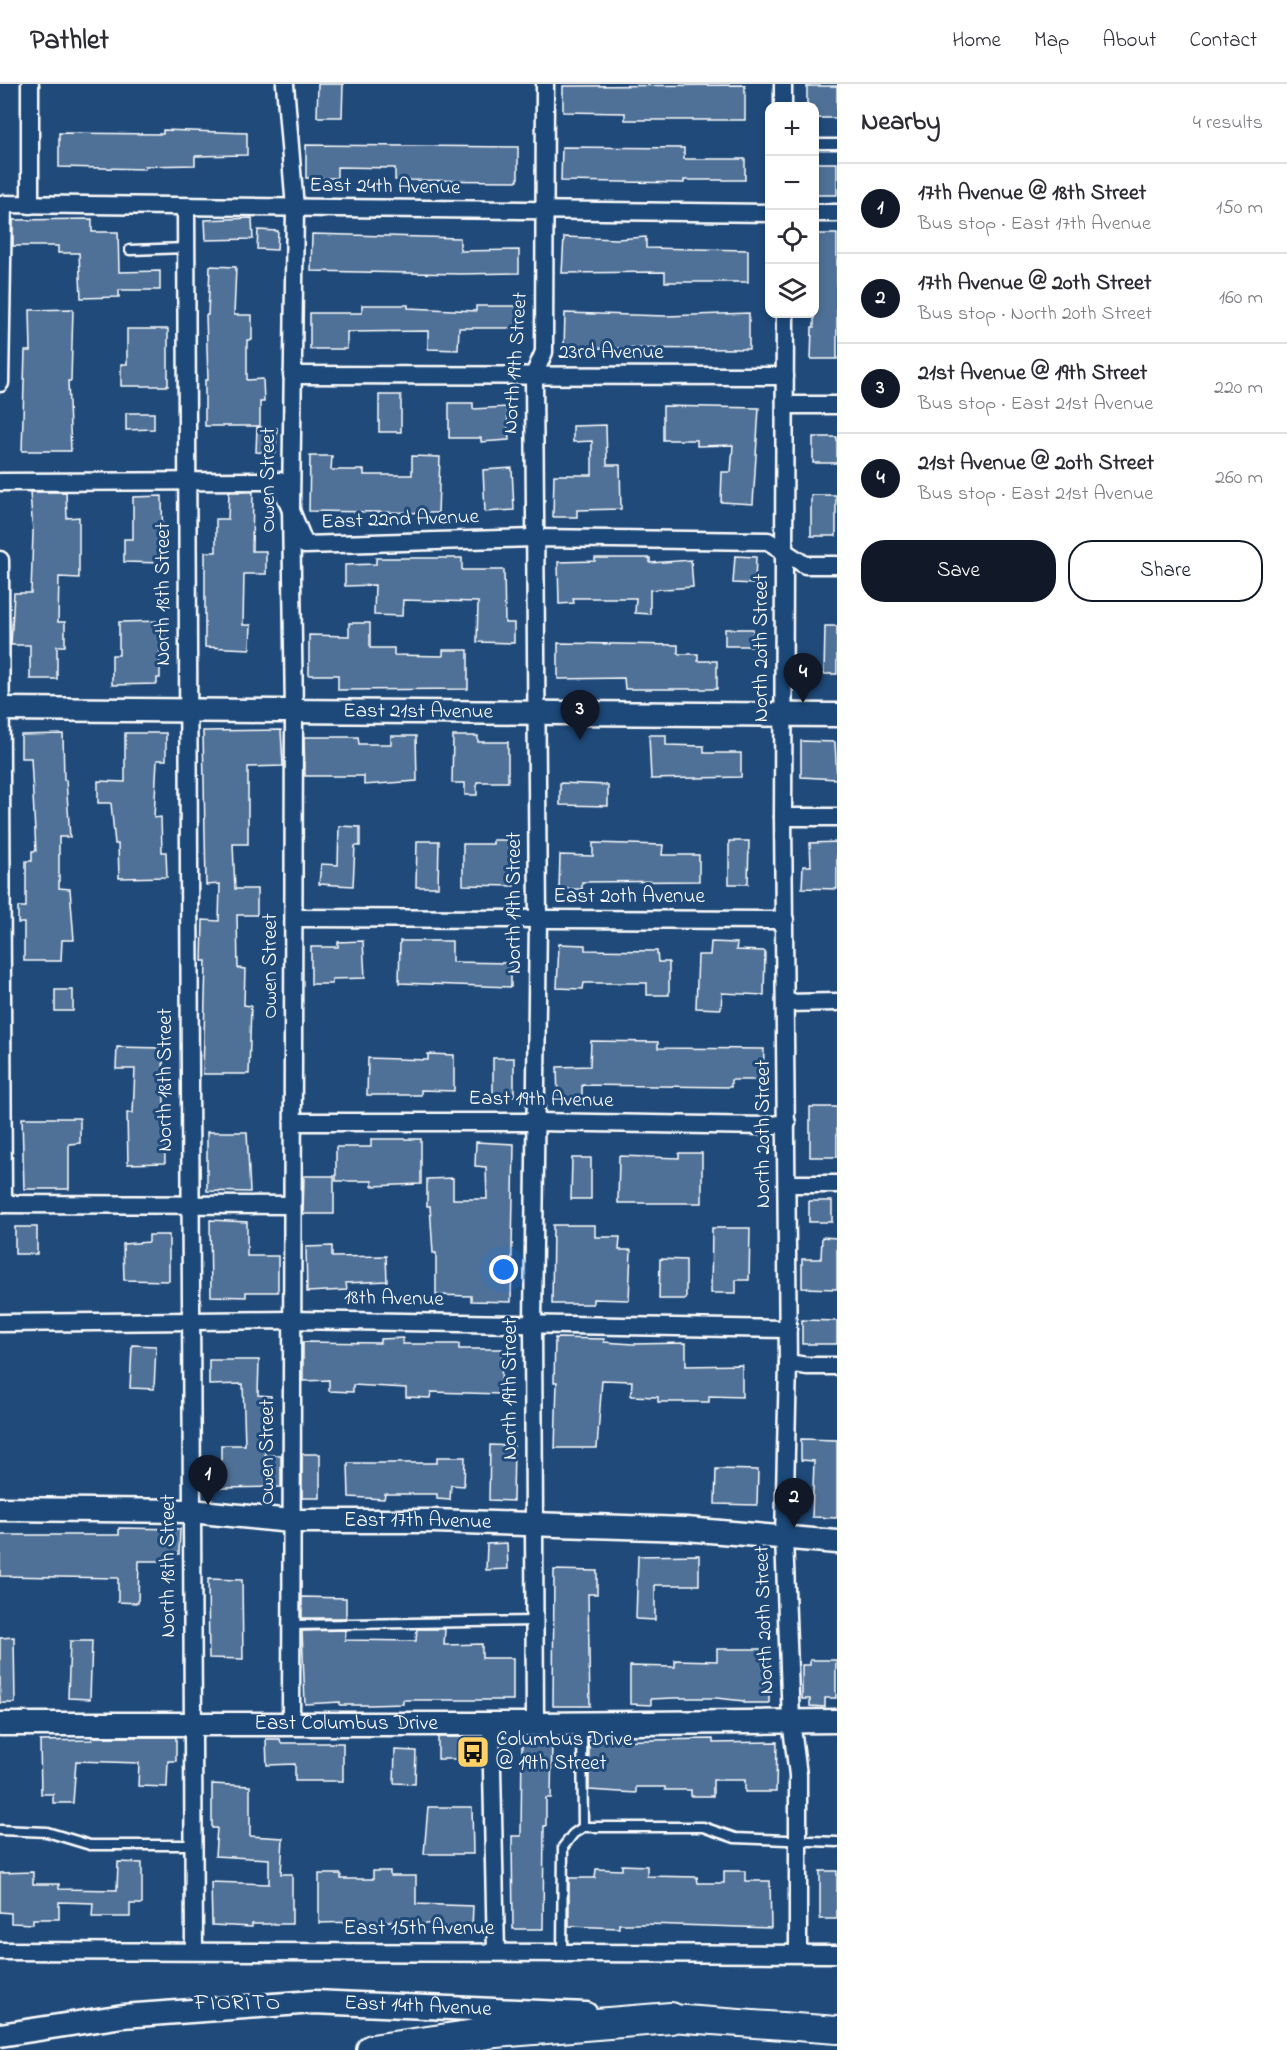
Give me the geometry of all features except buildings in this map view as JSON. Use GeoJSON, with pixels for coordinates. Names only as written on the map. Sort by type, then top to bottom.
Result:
{"type":"FeatureCollection","features":[{"type":"Feature","properties":{"kind":"highway"},"geometry":{"type":"LineString","coordinates":[[372,2050],[496,2032],[671,2018]]}},
{"type":"Feature","properties":{"kind":"main road","name":"East 21st Avenue"},"geometry":{"type":"LineString","coordinates":[[1,709],[294,713],[837,715]]}},
{"type":"Feature","properties":{"kind":"main road","name":"East 17th Avenue"},"geometry":{"type":"LineString","coordinates":[[0,1509],[191,1511],[291,1521],[534,1524],[686,1529],[837,1542]]}},
{"type":"Feature","properties":{"kind":"main road","name":"East Columbus Drive"},"geometry":{"type":"LineString","coordinates":[[0,1724],[582,1724],[837,1721]]}},
{"type":"Feature","properties":{"kind":"main road","name":"East 14th Avenue"},"geometry":{"type":"LineString","coordinates":[[0,2035],[123,2016],[314,2002],[671,2018],[837,2030]]}},
{"type":"Feature","properties":{"kind":"street"},"geometry":{"type":"LineString","coordinates":[[30,84],[30,205]]}},
{"type":"Feature","properties":{"kind":"street"},"geometry":{"type":"LineString","coordinates":[[285,84],[295,208]]}},
{"type":"Feature","properties":{"kind":"street","name":"North 19th Street"},"geometry":{"type":"LineString","coordinates":[[535,1724],[533,1324],[538,920],[534,375],[544,352],[545,84]]}},
{"type":"Feature","properties":{"kind":"street"},"geometry":{"type":"LineString","coordinates":[[783,84],[783,102]]}},
{"type":"Feature","properties":{"kind":"street"},"geometry":{"type":"LineString","coordinates":[[0,383],[1,204]]}},
{"type":"Feature","properties":{"kind":"street","name":"East 24th Avenue"},"geometry":{"type":"LineString","coordinates":[[1,204],[186,208],[765,213]]}},
{"type":"Feature","properties":{"kind":"street","name":"North 18th Street"},"geometry":{"type":"LineString","coordinates":[[186,208],[194,1951]]}},
{"type":"Feature","properties":{"kind":"street","name":"Owen Street"},"geometry":{"type":"LineString","coordinates":[[291,1724],[294,713],[291,507],[295,208]]}},
{"type":"Feature","properties":{"kind":"street"},"geometry":{"type":"LineString","coordinates":[[819,213],[837,213]]}},
{"type":"Feature","properties":{"kind":"street","name":"North 20th Street"},"geometry":{"type":"LineString","coordinates":[[785,318],[783,817],[788,1363],[784,1538],[791,1720],[798,1775],[798,1953]]}},
{"type":"Feature","properties":{"kind":"street","name":"23rd Avenue"},"geometry":{"type":"LineString","coordinates":[[292,375],[785,376]]}},
{"type":"Feature","properties":{"kind":"street"},"geometry":{"type":"LineString","coordinates":[[786,405],[837,405]]}},
{"type":"Feature","properties":{"kind":"street","name":"East 22nd Avenue"},"geometry":{"type":"LineString","coordinates":[[0,482],[279,481],[305,545],[534,538],[768,541],[805,565],[837,565]]}},
{"type":"Feature","properties":{"kind":"street"},"geometry":{"type":"LineString","coordinates":[[0,561],[2,1204],[292,1205]]}},
{"type":"Feature","properties":{"kind":"street"},"geometry":{"type":"LineString","coordinates":[[783,817],[837,817]]}},
{"type":"Feature","properties":{"kind":"street","name":"East 20th Avenue"},"geometry":{"type":"LineString","coordinates":[[294,918],[785,920]]}},
{"type":"Feature","properties":{"kind":"street"},"geometry":{"type":"LineString","coordinates":[[786,1003],[837,1002]]}},
{"type":"Feature","properties":{"kind":"street","name":"East 19th Avenue"},"geometry":{"type":"LineString","coordinates":[[293,1122],[537,1122],[766,1126],[787,1123]]}},
{"type":"Feature","properties":{"kind":"street"},"geometry":{"type":"LineString","coordinates":[[788,1184],[837,1184]]}},
{"type":"Feature","properties":{"kind":"street","name":"18th Avenue"},"geometry":{"type":"LineString","coordinates":[[0,1323],[291,1320],[788,1329]]}},
{"type":"Feature","properties":{"kind":"street"},"geometry":{"type":"LineString","coordinates":[[788,1363],[807,1366],[837,1366]]}},
{"type":"Feature","properties":{"kind":"street"},"geometry":{"type":"LineString","coordinates":[[491,1724],[496,1952]]}},
{"type":"Feature","properties":{"kind":"street","name":"East 15th Avenue"},"geometry":{"type":"LineString","coordinates":[[0,1951],[837,1954]]}},
{"type":"Feature","properties":{"kind":"lane"},"geometry":{"type":"LineString","coordinates":[[819,144],[837,144]]}},
{"type":"Feature","properties":{"kind":"lane"},"geometry":{"type":"LineString","coordinates":[[130,250],[186,248]]}},
{"type":"Feature","properties":{"kind":"lane"},"geometry":{"type":"LineString","coordinates":[[291,1625],[535,1621]]}},
{"type":"Feature","properties":{"kind":"lane"},"geometry":{"type":"LineString","coordinates":[[582,1724],[583,1827]]}},
{"type":"Feature","properties":{"kind":"lane"},"geometry":{"type":"LineString","coordinates":[[562,1952],[563,1846],[573,1834],[583,1827],[703,1827],[735,1838],[837,1842]]}},
{"type":"Feature","properties":{"kind":"lane"},"geometry":{"type":"LineString","coordinates":[[0,1830],[47,1832],[90,1845],[193,1845]]}},
{"type":"Feature","properties":{"kind":"place","name":"21st Avenue @ 20th Street"},"geometry":{"type":"Point","coordinates":[803,703]}},
{"type":"Feature","properties":{"kind":"place","name":"21st Avenue @ 19th Street"},"geometry":{"type":"Point","coordinates":[580,740]}},
{"type":"Feature","properties":{"kind":"place","name":"17th Avenue @ 18th Street"},"geometry":{"type":"Point","coordinates":[208,1505]}},
{"type":"Feature","properties":{"kind":"place","name":"17th Avenue @ 20th Street"},"geometry":{"type":"Point","coordinates":[794,1528]}},
{"type":"Feature","properties":{"kind":"place","name":"Columbus Drive @ 19th Street"},"geometry":{"type":"Point","coordinates":[473,1752]}},
{"type":"Feature","properties":{"kind":"district","name":"FIORITO"},"geometry":{"type":"Point","coordinates":[238,2004]}}]}
